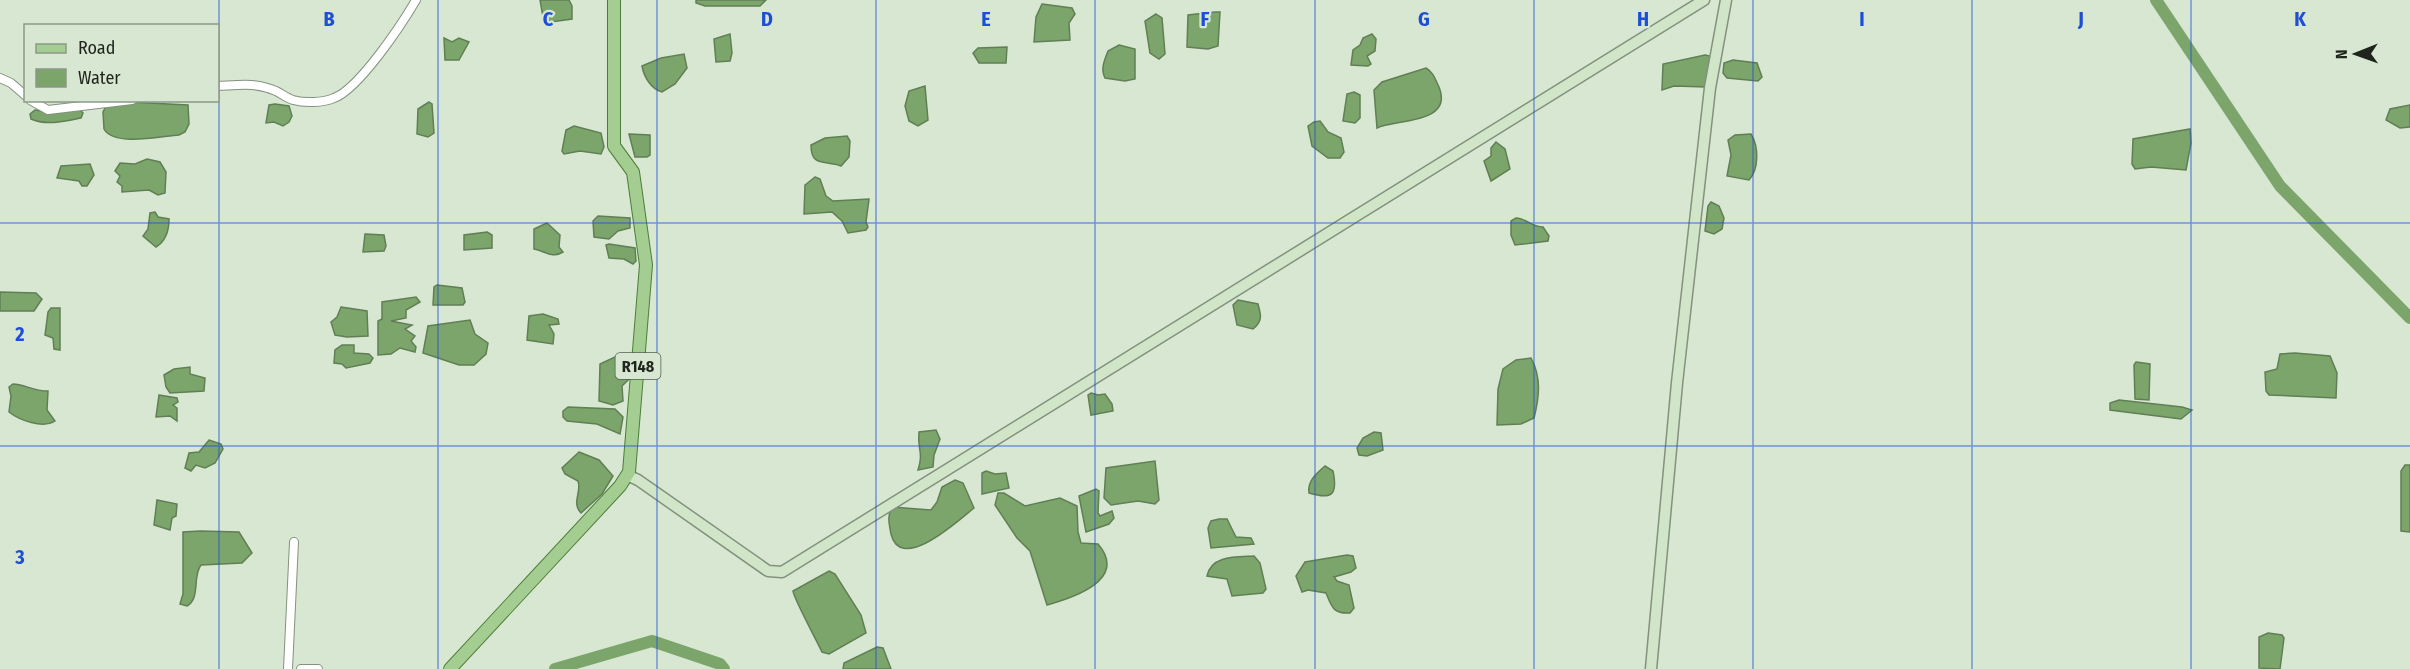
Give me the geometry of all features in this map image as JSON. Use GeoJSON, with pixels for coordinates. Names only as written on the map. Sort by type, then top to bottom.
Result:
{"type":"FeatureCollection","features":[{"type":"Feature","properties":{"kind":"main road","name":"R148"},"geometry":{"type":"LineString","coordinates":[[615,0],[614,146],[633,172],[646,265],[627,476]]}},
{"type":"Feature","properties":{"kind":"main road"},"geometry":{"type":"LineString","coordinates":[[450,669],[570,542],[627,476],[638,480],[768,571],[782,572],[1704,0]]}},
{"type":"Feature","properties":{"kind":"main road"},"geometry":{"type":"LineString","coordinates":[[1651,669],[1676,394],[1707,112],[1726,0]]}},
{"type":"Feature","properties":{"kind":"street"},"geometry":{"type":"LineString","coordinates":[[219,86],[252,84],[291,100],[333,99],[346,91],[398,32],[416,0]]}},
{"type":"Feature","properties":{"kind":"street"},"geometry":{"type":"LineString","coordinates":[[0,78],[11,83],[24,94]]}},
{"type":"Feature","properties":{"kind":"street"},"geometry":{"type":"LineString","coordinates":[[34,102],[48,110],[115,102]]}},
{"type":"Feature","properties":{"kind":"street"},"geometry":{"type":"LineString","coordinates":[[288,669],[294,542]]}},
{"type":"Feature","properties":{"kind":"street"},"geometry":{"type":"LineString","coordinates":[[301,669],[318,669]]}},
{"type":"Feature","properties":{"kind":"water"},"geometry":{"type":"Polygon","coordinates":[[[540,0],[569,0],[572,6],[572,19],[544,23],[540,0]]]}},
{"type":"Feature","properties":{"kind":"water"},"geometry":{"type":"Polygon","coordinates":[[[696,0],[766,0],[760,6],[705,6],[696,3],[696,0]]]}},
{"type":"Feature","properties":{"kind":"water"},"geometry":{"type":"Polygon","coordinates":[[[1042,4],[1072,8],[1075,14],[1069,23],[1070,40],[1034,42],[1036,17],[1042,4]]]}},
{"type":"Feature","properties":{"kind":"water"},"geometry":{"type":"Polygon","coordinates":[[[1220,12],[1218,46],[1208,49],[1187,47],[1188,15],[1220,12]]]}},
{"type":"Feature","properties":{"kind":"water"},"geometry":{"type":"Polygon","coordinates":[[[1156,14],[1162,18],[1165,54],[1159,59],[1150,53],[1145,21],[1156,14]]]}},
{"type":"Feature","properties":{"kind":"water"},"geometry":{"type":"Polygon","coordinates":[[[730,34],[732,53],[730,61],[716,62],[714,39],[730,34]]]}},
{"type":"Feature","properties":{"kind":"water"},"geometry":{"type":"Polygon","coordinates":[[[1372,34],[1376,39],[1375,51],[1367,56],[1371,64],[1368,66],[1351,65],[1353,50],[1360,45],[1363,38],[1372,34]]]}},
{"type":"Feature","properties":{"kind":"water"},"geometry":{"type":"Polygon","coordinates":[[[444,38],[452,42],[459,38],[469,42],[459,60],[445,60],[444,38]]]}},
{"type":"Feature","properties":{"kind":"water"},"geometry":{"type":"Polygon","coordinates":[[[1119,45],[1135,49],[1135,79],[1125,81],[1105,78],[1103,68],[1108,51],[1119,45]]]}},
{"type":"Feature","properties":{"kind":"water"},"geometry":{"type":"Polygon","coordinates":[[[1007,47],[1006,63],[979,63],[973,53],[978,48],[1007,47]]]}},
{"type":"Feature","properties":{"kind":"water"},"geometry":{"type":"Polygon","coordinates":[[[684,54],[687,68],[675,84],[662,92],[651,85],[642,66],[661,58],[684,54]]]}},
{"type":"Feature","properties":{"kind":"water"},"geometry":{"type":"Polygon","coordinates":[[[1705,55],[1710,56],[1706,87],[1674,86],[1662,90],[1663,64],[1705,55]]]}},
{"type":"Feature","properties":{"kind":"water"},"geometry":{"type":"Polygon","coordinates":[[[1733,60],[1757,63],[1762,77],[1758,81],[1727,78],[1723,73],[1724,63],[1733,60]]]}},
{"type":"Feature","properties":{"kind":"water"},"geometry":{"type":"Polygon","coordinates":[[[1426,68],[1433,74],[1439,87],[1441,99],[1438,108],[1421,118],[1377,128],[1374,90],[1382,82],[1426,68]]]}},
{"type":"Feature","properties":{"kind":"water"},"geometry":{"type":"Polygon","coordinates":[[[925,86],[928,120],[918,126],[909,121],[905,106],[909,91],[925,86]]]}},
{"type":"Feature","properties":{"kind":"water"},"geometry":{"type":"Polygon","coordinates":[[[1354,92],[1360,95],[1360,118],[1355,123],[1343,121],[1347,94],[1354,92]]]}},
{"type":"Feature","properties":{"kind":"water"},"geometry":{"type":"Polygon","coordinates":[[[108,102],[188,105],[189,124],[185,132],[179,135],[138,139],[117,138],[104,129],[103,112],[108,102]]]}},
{"type":"Feature","properties":{"kind":"water"},"geometry":{"type":"Polygon","coordinates":[[[429,102],[432,104],[434,133],[428,137],[417,134],[418,109],[429,102]]]}},
{"type":"Feature","properties":{"kind":"water"},"geometry":{"type":"Polygon","coordinates":[[[269,105],[289,106],[292,116],[283,126],[274,122],[266,123],[269,105]]]}},
{"type":"Feature","properties":{"kind":"water"},"geometry":{"type":"Polygon","coordinates":[[[2410,105],[2410,127],[2400,128],[2386,120],[2390,109],[2410,105]]]}},
{"type":"Feature","properties":{"kind":"water"},"geometry":{"type":"Polygon","coordinates":[[[79,109],[83,113],[81,118],[56,122],[37,121],[31,119],[30,114],[35,110],[51,112],[79,109]]]}},
{"type":"Feature","properties":{"kind":"water"},"geometry":{"type":"Polygon","coordinates":[[[1320,121],[1328,132],[1341,138],[1344,152],[1340,158],[1328,158],[1312,146],[1308,126],[1320,121]]]}},
{"type":"Feature","properties":{"kind":"water"},"geometry":{"type":"Polygon","coordinates":[[[574,126],[601,133],[604,147],[601,154],[580,151],[564,154],[562,151],[566,130],[574,126]]]}},
{"type":"Feature","properties":{"kind":"water"},"geometry":{"type":"Polygon","coordinates":[[[2190,129],[2191,143],[2186,170],[2151,167],[2135,169],[2132,164],[2133,139],[2190,129]]]}},
{"type":"Feature","properties":{"kind":"water"},"geometry":{"type":"Polygon","coordinates":[[[629,134],[650,135],[650,155],[635,157],[629,134]]]}},
{"type":"Feature","properties":{"kind":"water"},"geometry":{"type":"Polygon","coordinates":[[[1751,134],[1757,158],[1755,170],[1749,180],[1727,176],[1731,155],[1728,140],[1735,135],[1751,134]]]}},
{"type":"Feature","properties":{"kind":"water"},"geometry":{"type":"Polygon","coordinates":[[[847,136],[850,141],[849,157],[841,166],[820,162],[813,157],[811,145],[825,138],[847,136]]]}},
{"type":"Feature","properties":{"kind":"water"},"geometry":{"type":"Polygon","coordinates":[[[1496,142],[1505,149],[1510,169],[1491,181],[1484,161],[1491,156],[1491,148],[1496,142]]]}},
{"type":"Feature","properties":{"kind":"water"},"geometry":{"type":"Polygon","coordinates":[[[147,159],[160,162],[166,172],[165,193],[158,195],[149,190],[122,192],[122,186],[117,182],[120,176],[115,171],[120,163],[135,164],[147,159]]]}},
{"type":"Feature","properties":{"kind":"water"},"geometry":{"type":"Polygon","coordinates":[[[90,164],[94,175],[87,186],[82,186],[79,181],[57,178],[61,166],[90,164]]]}},
{"type":"Feature","properties":{"kind":"water"},"geometry":{"type":"Polygon","coordinates":[[[815,177],[820,179],[826,196],[833,201],[869,199],[866,230],[848,233],[842,221],[832,212],[804,214],[805,185],[815,177]]]}},
{"type":"Feature","properties":{"kind":"water"},"geometry":{"type":"Polygon","coordinates":[[[1711,202],[1719,206],[1724,218],[1722,229],[1714,234],[1705,231],[1708,206],[1711,202]]]}},
{"type":"Feature","properties":{"kind":"water"},"geometry":{"type":"Polygon","coordinates":[[[155,212],[158,217],[169,219],[166,235],[156,247],[143,236],[148,229],[150,213],[155,212]]]}},
{"type":"Feature","properties":{"kind":"water"},"geometry":{"type":"Polygon","coordinates":[[[598,216],[630,218],[630,228],[618,231],[609,239],[594,237],[593,221],[598,216]]]}},
{"type":"Feature","properties":{"kind":"water"},"geometry":{"type":"Polygon","coordinates":[[[1516,218],[1543,227],[1549,236],[1548,241],[1515,245],[1511,235],[1511,221],[1516,218]]]}},
{"type":"Feature","properties":{"kind":"water"},"geometry":{"type":"Polygon","coordinates":[[[547,223],[560,235],[559,247],[563,252],[559,254],[552,255],[534,249],[534,229],[547,223]]]}},
{"type":"Feature","properties":{"kind":"water"},"geometry":{"type":"Polygon","coordinates":[[[487,232],[492,235],[492,248],[464,250],[464,235],[487,232]]]}},
{"type":"Feature","properties":{"kind":"water"},"geometry":{"type":"Polygon","coordinates":[[[365,234],[384,235],[386,246],[384,251],[363,252],[365,234]]]}},
{"type":"Feature","properties":{"kind":"water"},"geometry":{"type":"Polygon","coordinates":[[[606,245],[635,248],[636,261],[633,264],[624,259],[609,258],[606,245]]]}},
{"type":"Feature","properties":{"kind":"water"},"geometry":{"type":"Polygon","coordinates":[[[437,285],[462,288],[465,302],[463,305],[433,305],[434,287],[437,285]]]}},
{"type":"Feature","properties":{"kind":"water"},"geometry":{"type":"Polygon","coordinates":[[[0,292],[36,293],[42,299],[34,311],[0,311],[0,292]]]}},
{"type":"Feature","properties":{"kind":"water"},"geometry":{"type":"Polygon","coordinates":[[[416,297],[420,302],[406,310],[406,318],[391,321],[412,325],[405,329],[415,336],[411,341],[416,347],[415,352],[400,348],[391,354],[378,355],[378,321],[382,319],[382,302],[416,297]]]}},
{"type":"Feature","properties":{"kind":"water"},"geometry":{"type":"Polygon","coordinates":[[[1238,300],[1258,304],[1260,318],[1253,329],[1237,325],[1233,305],[1238,300]]]}},
{"type":"Feature","properties":{"kind":"water"},"geometry":{"type":"Polygon","coordinates":[[[341,307],[367,311],[368,336],[335,335],[331,322],[337,317],[341,307]]]}},
{"type":"Feature","properties":{"kind":"water"},"geometry":{"type":"Polygon","coordinates":[[[51,308],[60,308],[60,350],[54,349],[53,338],[45,335],[48,312],[51,308]]]}},
{"type":"Feature","properties":{"kind":"water"},"geometry":{"type":"Polygon","coordinates":[[[543,314],[558,319],[559,324],[549,325],[554,334],[553,344],[527,340],[529,316],[543,314]]]}},
{"type":"Feature","properties":{"kind":"water"},"geometry":{"type":"Polygon","coordinates":[[[470,320],[475,334],[488,343],[486,354],[474,365],[459,365],[423,353],[428,326],[470,320]]]}},
{"type":"Feature","properties":{"kind":"water"},"geometry":{"type":"Polygon","coordinates":[[[342,345],[354,345],[354,353],[369,354],[373,358],[370,363],[346,368],[342,364],[334,363],[335,350],[342,345]]]}},
{"type":"Feature","properties":{"kind":"water"},"geometry":{"type":"Polygon","coordinates":[[[2280,354],[2330,356],[2337,373],[2336,398],[2269,395],[2266,391],[2265,372],[2277,369],[2280,354]]]}},
{"type":"Feature","properties":{"kind":"water"},"geometry":{"type":"Polygon","coordinates":[[[615,357],[625,358],[625,369],[630,378],[622,386],[623,401],[613,405],[599,401],[600,364],[615,357]]]}},
{"type":"Feature","properties":{"kind":"water"},"geometry":{"type":"Polygon","coordinates":[[[1531,358],[1537,373],[1538,388],[1534,418],[1521,424],[1497,425],[1498,389],[1503,369],[1516,360],[1531,358]]]}},
{"type":"Feature","properties":{"kind":"water"},"geometry":{"type":"Polygon","coordinates":[[[2136,362],[2150,364],[2149,400],[2135,399],[2134,365],[2136,362]]]}},
{"type":"Feature","properties":{"kind":"water"},"geometry":{"type":"Polygon","coordinates":[[[190,367],[190,374],[205,378],[204,391],[170,393],[166,387],[164,375],[174,369],[190,367]]]}},
{"type":"Feature","properties":{"kind":"water"},"geometry":{"type":"Polygon","coordinates":[[[13,384],[48,391],[47,410],[55,421],[38,424],[9,412],[11,396],[9,387],[13,384]]]}},
{"type":"Feature","properties":{"kind":"water"},"geometry":{"type":"Polygon","coordinates":[[[1091,393],[1105,394],[1112,404],[1113,411],[1091,415],[1088,395],[1091,393]]]}},
{"type":"Feature","properties":{"kind":"water"},"geometry":{"type":"Polygon","coordinates":[[[159,395],[177,398],[178,402],[173,405],[177,408],[177,421],[170,416],[156,417],[159,395]]]}},
{"type":"Feature","properties":{"kind":"water"},"geometry":{"type":"Polygon","coordinates":[[[2119,400],[2192,410],[2181,419],[2110,410],[2110,403],[2119,400]]]}},
{"type":"Feature","properties":{"kind":"water"},"geometry":{"type":"Polygon","coordinates":[[[568,407],[615,409],[623,417],[620,434],[597,424],[567,421],[563,417],[563,411],[568,407]]]}},
{"type":"Feature","properties":{"kind":"water"},"geometry":{"type":"Polygon","coordinates":[[[936,430],[940,439],[934,455],[933,467],[918,470],[919,432],[936,430]]]}},
{"type":"Feature","properties":{"kind":"water"},"geometry":{"type":"Polygon","coordinates":[[[1374,432],[1381,433],[1383,450],[1367,456],[1359,455],[1357,448],[1363,438],[1374,432]]]}},
{"type":"Feature","properties":{"kind":"water"},"geometry":{"type":"Polygon","coordinates":[[[209,440],[221,444],[223,449],[215,463],[205,468],[196,465],[191,471],[185,468],[189,453],[199,452],[209,440]]]}},
{"type":"Feature","properties":{"kind":"water"},"geometry":{"type":"Polygon","coordinates":[[[579,452],[599,460],[613,476],[602,494],[581,513],[577,505],[578,481],[565,474],[562,468],[579,452]]]}},
{"type":"Feature","properties":{"kind":"water"},"geometry":{"type":"Polygon","coordinates":[[[1155,461],[1159,500],[1155,504],[1138,501],[1111,505],[1104,498],[1106,468],[1155,461]]]}},
{"type":"Feature","properties":{"kind":"water"},"geometry":{"type":"Polygon","coordinates":[[[2405,465],[2410,465],[2410,532],[2401,531],[2401,471],[2405,465]]]}},
{"type":"Feature","properties":{"kind":"water"},"geometry":{"type":"Polygon","coordinates":[[[1325,466],[1333,471],[1335,486],[1332,494],[1323,496],[1309,493],[1311,481],[1325,466]]]}},
{"type":"Feature","properties":{"kind":"water"},"geometry":{"type":"Polygon","coordinates":[[[986,471],[995,474],[1006,473],[1009,488],[982,494],[982,473],[986,471]]]}},
{"type":"Feature","properties":{"kind":"water"},"geometry":{"type":"Polygon","coordinates":[[[955,480],[963,483],[974,508],[944,532],[918,547],[906,548],[897,545],[891,534],[889,523],[889,513],[892,507],[931,510],[937,502],[942,487],[955,480]]]}},
{"type":"Feature","properties":{"kind":"water"},"geometry":{"type":"Polygon","coordinates":[[[1096,489],[1099,491],[1098,513],[1100,516],[1112,511],[1114,518],[1109,524],[1086,532],[1079,496],[1096,489]]]}},
{"type":"Feature","properties":{"kind":"water"},"geometry":{"type":"Polygon","coordinates":[[[998,493],[1004,493],[1025,506],[1060,498],[1077,506],[1078,532],[1081,543],[1098,544],[1106,557],[1107,568],[1102,577],[1082,592],[1047,605],[1030,551],[1017,538],[995,505],[998,493]]]}},
{"type":"Feature","properties":{"kind":"water"},"geometry":{"type":"Polygon","coordinates":[[[157,500],[177,504],[176,516],[172,518],[170,530],[154,525],[157,500]]]}},
{"type":"Feature","properties":{"kind":"water"},"geometry":{"type":"Polygon","coordinates":[[[1227,519],[1236,537],[1251,538],[1254,544],[1211,548],[1208,528],[1211,521],[1227,519]]]}},
{"type":"Feature","properties":{"kind":"water"},"geometry":{"type":"Polygon","coordinates":[[[183,532],[239,532],[252,553],[242,563],[201,565],[198,570],[194,598],[187,606],[180,604],[183,594],[183,532]]]}},
{"type":"Feature","properties":{"kind":"water"},"geometry":{"type":"Polygon","coordinates":[[[1254,556],[1260,563],[1266,589],[1263,593],[1232,596],[1227,579],[1207,576],[1214,564],[1226,558],[1254,556]]]}},
{"type":"Feature","properties":{"kind":"water"},"geometry":{"type":"Polygon","coordinates":[[[1353,556],[1356,568],[1351,572],[1334,577],[1337,581],[1349,585],[1354,608],[1350,613],[1334,609],[1326,593],[1308,590],[1302,592],[1296,576],[1305,562],[1353,556]]]}},
{"type":"Feature","properties":{"kind":"water"},"geometry":{"type":"Polygon","coordinates":[[[829,571],[835,574],[861,615],[866,633],[829,654],[822,652],[793,591],[829,571]]]}},
{"type":"Feature","properties":{"kind":"water"},"geometry":{"type":"Polygon","coordinates":[[[2268,633],[2282,635],[2284,638],[2280,669],[2259,668],[2259,637],[2268,633]]]}},
{"type":"Feature","properties":{"kind":"water"},"geometry":{"type":"Polygon","coordinates":[[[877,647],[883,648],[891,669],[843,669],[844,663],[877,647]]]}},
{"type":"Feature","properties":{"kind":"waterway"},"geometry":{"type":"LineString","coordinates":[[2156,0],[2280,186],[2410,318]]}},
{"type":"Feature","properties":{"kind":"waterway"},"geometry":{"type":"LineString","coordinates":[[555,669],[652,641],[720,664],[724,669]]}}]}
